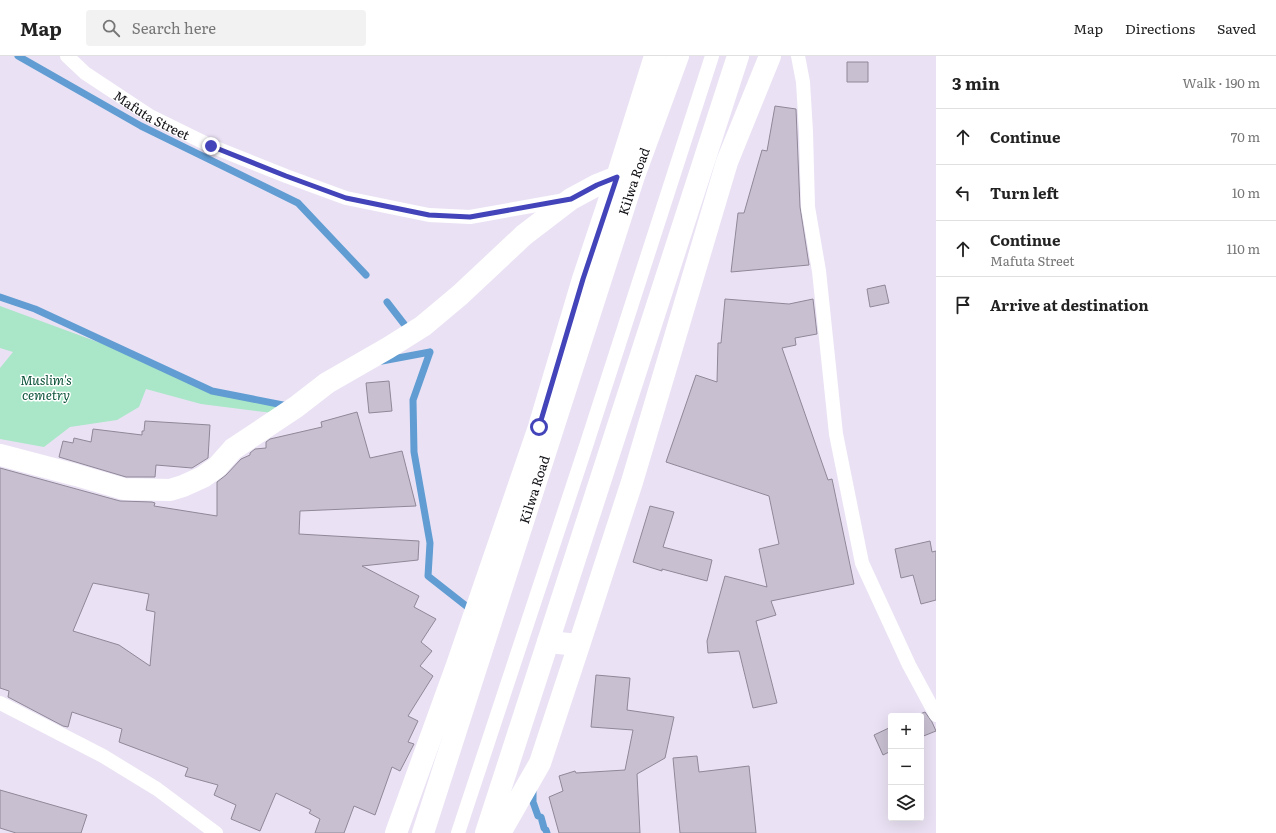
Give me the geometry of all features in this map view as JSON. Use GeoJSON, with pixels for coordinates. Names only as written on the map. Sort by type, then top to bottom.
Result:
{"type":"FeatureCollection","features":[{"type":"Feature","properties":{"kind":"main road"},"geometry":{"type":"LineString","coordinates":[[396,833],[458,665],[539,427],[583,279],[626,176],[655,56]]}},
{"type":"Feature","properties":{"kind":"main road","name":"Kilwa Road"},"geometry":{"type":"LineString","coordinates":[[423,833],[626,176],[678,56]]}},
{"type":"Feature","properties":{"kind":"main road"},"geometry":{"type":"LineString","coordinates":[[486,833],[738,56]]}},
{"type":"Feature","properties":{"kind":"main road"},"geometry":{"type":"LineString","coordinates":[[500,833],[540,763],[632,482],[727,162],[770,56]]}},
{"type":"Feature","properties":{"kind":"main road"},"geometry":{"type":"LineString","coordinates":[[0,455],[124,489],[170,490],[190,483],[203,477],[218,467],[233,449],[296,407],[327,383],[423,326],[460,295],[524,235],[571,199],[597,185],[626,176]]}},
{"type":"Feature","properties":{"kind":"main road"},"geometry":{"type":"LineString","coordinates":[[548,642],[578,645]]}},
{"type":"Feature","properties":{"kind":"lane","name":"Mafuta Street"},"geometry":{"type":"LineString","coordinates":[[67,56],[86,73],[150,116],[211,146],[346,198],[429,215],[470,217],[571,199]]}},
{"type":"Feature","properties":{"kind":"lane"},"geometry":{"type":"LineString","coordinates":[[458,833],[586,446],[712,56]]}},
{"type":"Feature","properties":{"kind":"lane"},"geometry":{"type":"LineString","coordinates":[[798,56],[803,89],[808,207],[819,271],[836,434],[862,564],[908,665],[936,716]]}},
{"type":"Feature","properties":{"kind":"lane"},"geometry":{"type":"LineString","coordinates":[[0,703],[103,756],[157,790],[216,833]]}},
{"type":"Feature","properties":{"kind":"green space","name":"Muslim's cemetry"},"geometry":{"type":"Polygon","coordinates":[[[0,306],[125,352],[209,393],[297,409],[289,415],[201,404],[146,389],[139,407],[117,420],[70,427],[44,447],[0,439],[0,368],[13,352],[0,348],[0,306]]]}},
{"type":"Feature","properties":{"kind":"building"},"geometry":{"type":"Polygon","coordinates":[[[847,62],[868,62],[868,82],[847,82],[847,62]]]}},
{"type":"Feature","properties":{"kind":"building"},"geometry":{"type":"Polygon","coordinates":[[[775,106],[796,109],[800,207],[809,265],[731,272],[738,213],[744,213],[762,150],[767,151],[775,106]]]}},
{"type":"Feature","properties":{"kind":"building"},"geometry":{"type":"Polygon","coordinates":[[[885,285],[889,303],[870,307],[867,289],[885,285]]]}},
{"type":"Feature","properties":{"kind":"building"},"geometry":{"type":"Polygon","coordinates":[[[725,299],[789,304],[813,299],[817,334],[795,338],[796,345],[782,348],[828,480],[832,479],[854,584],[771,601],[776,615],[756,621],[777,703],[753,708],[739,651],[708,653],[707,641],[725,576],[767,587],[759,549],[779,544],[769,496],[666,462],[696,375],[717,382],[718,343],[721,343],[725,299]]]}},
{"type":"Feature","properties":{"kind":"building"},"geometry":{"type":"Polygon","coordinates":[[[389,381],[392,411],[369,413],[366,383],[389,381]]]}},
{"type":"Feature","properties":{"kind":"building"},"geometry":{"type":"Polygon","coordinates":[[[357,412],[370,458],[402,451],[416,506],[300,511],[299,534],[419,541],[418,560],[362,566],[419,596],[414,607],[436,619],[421,642],[432,651],[420,666],[433,676],[408,716],[418,721],[408,742],[414,744],[400,771],[392,767],[375,815],[354,806],[344,833],[315,833],[320,819],[309,813],[311,810],[276,793],[260,831],[231,819],[236,805],[214,795],[218,785],[185,776],[188,768],[119,742],[122,729],[72,712],[68,727],[63,726],[8,697],[9,691],[0,688],[0,468],[120,501],[152,502],[155,503],[154,506],[217,516],[217,482],[241,459],[250,455],[250,453],[255,449],[266,448],[266,442],[270,439],[322,427],[321,422],[357,412]],[[93,583],[73,631],[119,645],[150,666],[155,612],[146,610],[149,594],[93,583]]]}},
{"type":"Feature","properties":{"kind":"building"},"geometry":{"type":"Polygon","coordinates":[[[145,421],[210,425],[208,458],[192,468],[156,465],[155,477],[126,477],[59,457],[63,441],[73,443],[74,438],[91,442],[93,429],[142,435],[145,421]]]}},
{"type":"Feature","properties":{"kind":"building"},"geometry":{"type":"Polygon","coordinates":[[[650,506],[674,512],[663,547],[712,560],[707,581],[662,569],[662,571],[633,562],[650,506]]]}},
{"type":"Feature","properties":{"kind":"building"},"geometry":{"type":"Polygon","coordinates":[[[930,541],[932,552],[936,551],[936,600],[921,604],[913,575],[901,578],[895,549],[930,541]]]}},
{"type":"Feature","properties":{"kind":"building"},"geometry":{"type":"Polygon","coordinates":[[[596,675],[630,678],[627,710],[674,717],[665,758],[637,774],[640,833],[559,833],[549,797],[563,791],[559,776],[575,771],[576,773],[625,770],[633,730],[591,727],[596,675]]]}},
{"type":"Feature","properties":{"kind":"building"},"geometry":{"type":"Polygon","coordinates":[[[925,712],[936,731],[924,736],[924,713],[922,713],[925,712]]]}},
{"type":"Feature","properties":{"kind":"building"},"geometry":{"type":"Polygon","coordinates":[[[888,728],[888,752],[883,755],[874,735],[888,728]]]}},
{"type":"Feature","properties":{"kind":"building"},"geometry":{"type":"Polygon","coordinates":[[[697,756],[699,772],[749,766],[756,833],[680,833],[673,758],[697,756]]]}},
{"type":"Feature","properties":{"kind":"building"},"geometry":{"type":"Polygon","coordinates":[[[0,790],[87,815],[81,833],[16,833],[0,828],[0,790]]]}},
{"type":"Feature","properties":{"kind":"waterway"},"geometry":{"type":"LineString","coordinates":[[18,56],[141,126],[298,203],[366,275]]}},
{"type":"Feature","properties":{"kind":"waterway"},"geometry":{"type":"LineString","coordinates":[[0,297],[35,309],[212,391],[288,406]]}},
{"type":"Feature","properties":{"kind":"waterway"},"geometry":{"type":"LineString","coordinates":[[387,302],[404,324]]}},
{"type":"Feature","properties":{"kind":"waterway"},"geometry":{"type":"LineString","coordinates":[[427,353],[430,352],[413,400],[414,452],[430,543],[428,576],[470,609]]}},
{"type":"Feature","properties":{"kind":"waterway"},"geometry":{"type":"LineString","coordinates":[[382,361],[430,352]]}},
{"type":"Feature","properties":{"kind":"waterway"},"geometry":{"type":"LineString","coordinates":[[533,788],[533,802],[538,816],[541,817],[547,833]]}},
{"type":"Feature","properties":{"kind":"route"},"geometry":{"type":"LineString","coordinates":[[211,146],[346,198],[429,215],[470,217],[571,199],[597,185],[617,177],[583,279],[539,427]]}}]}
